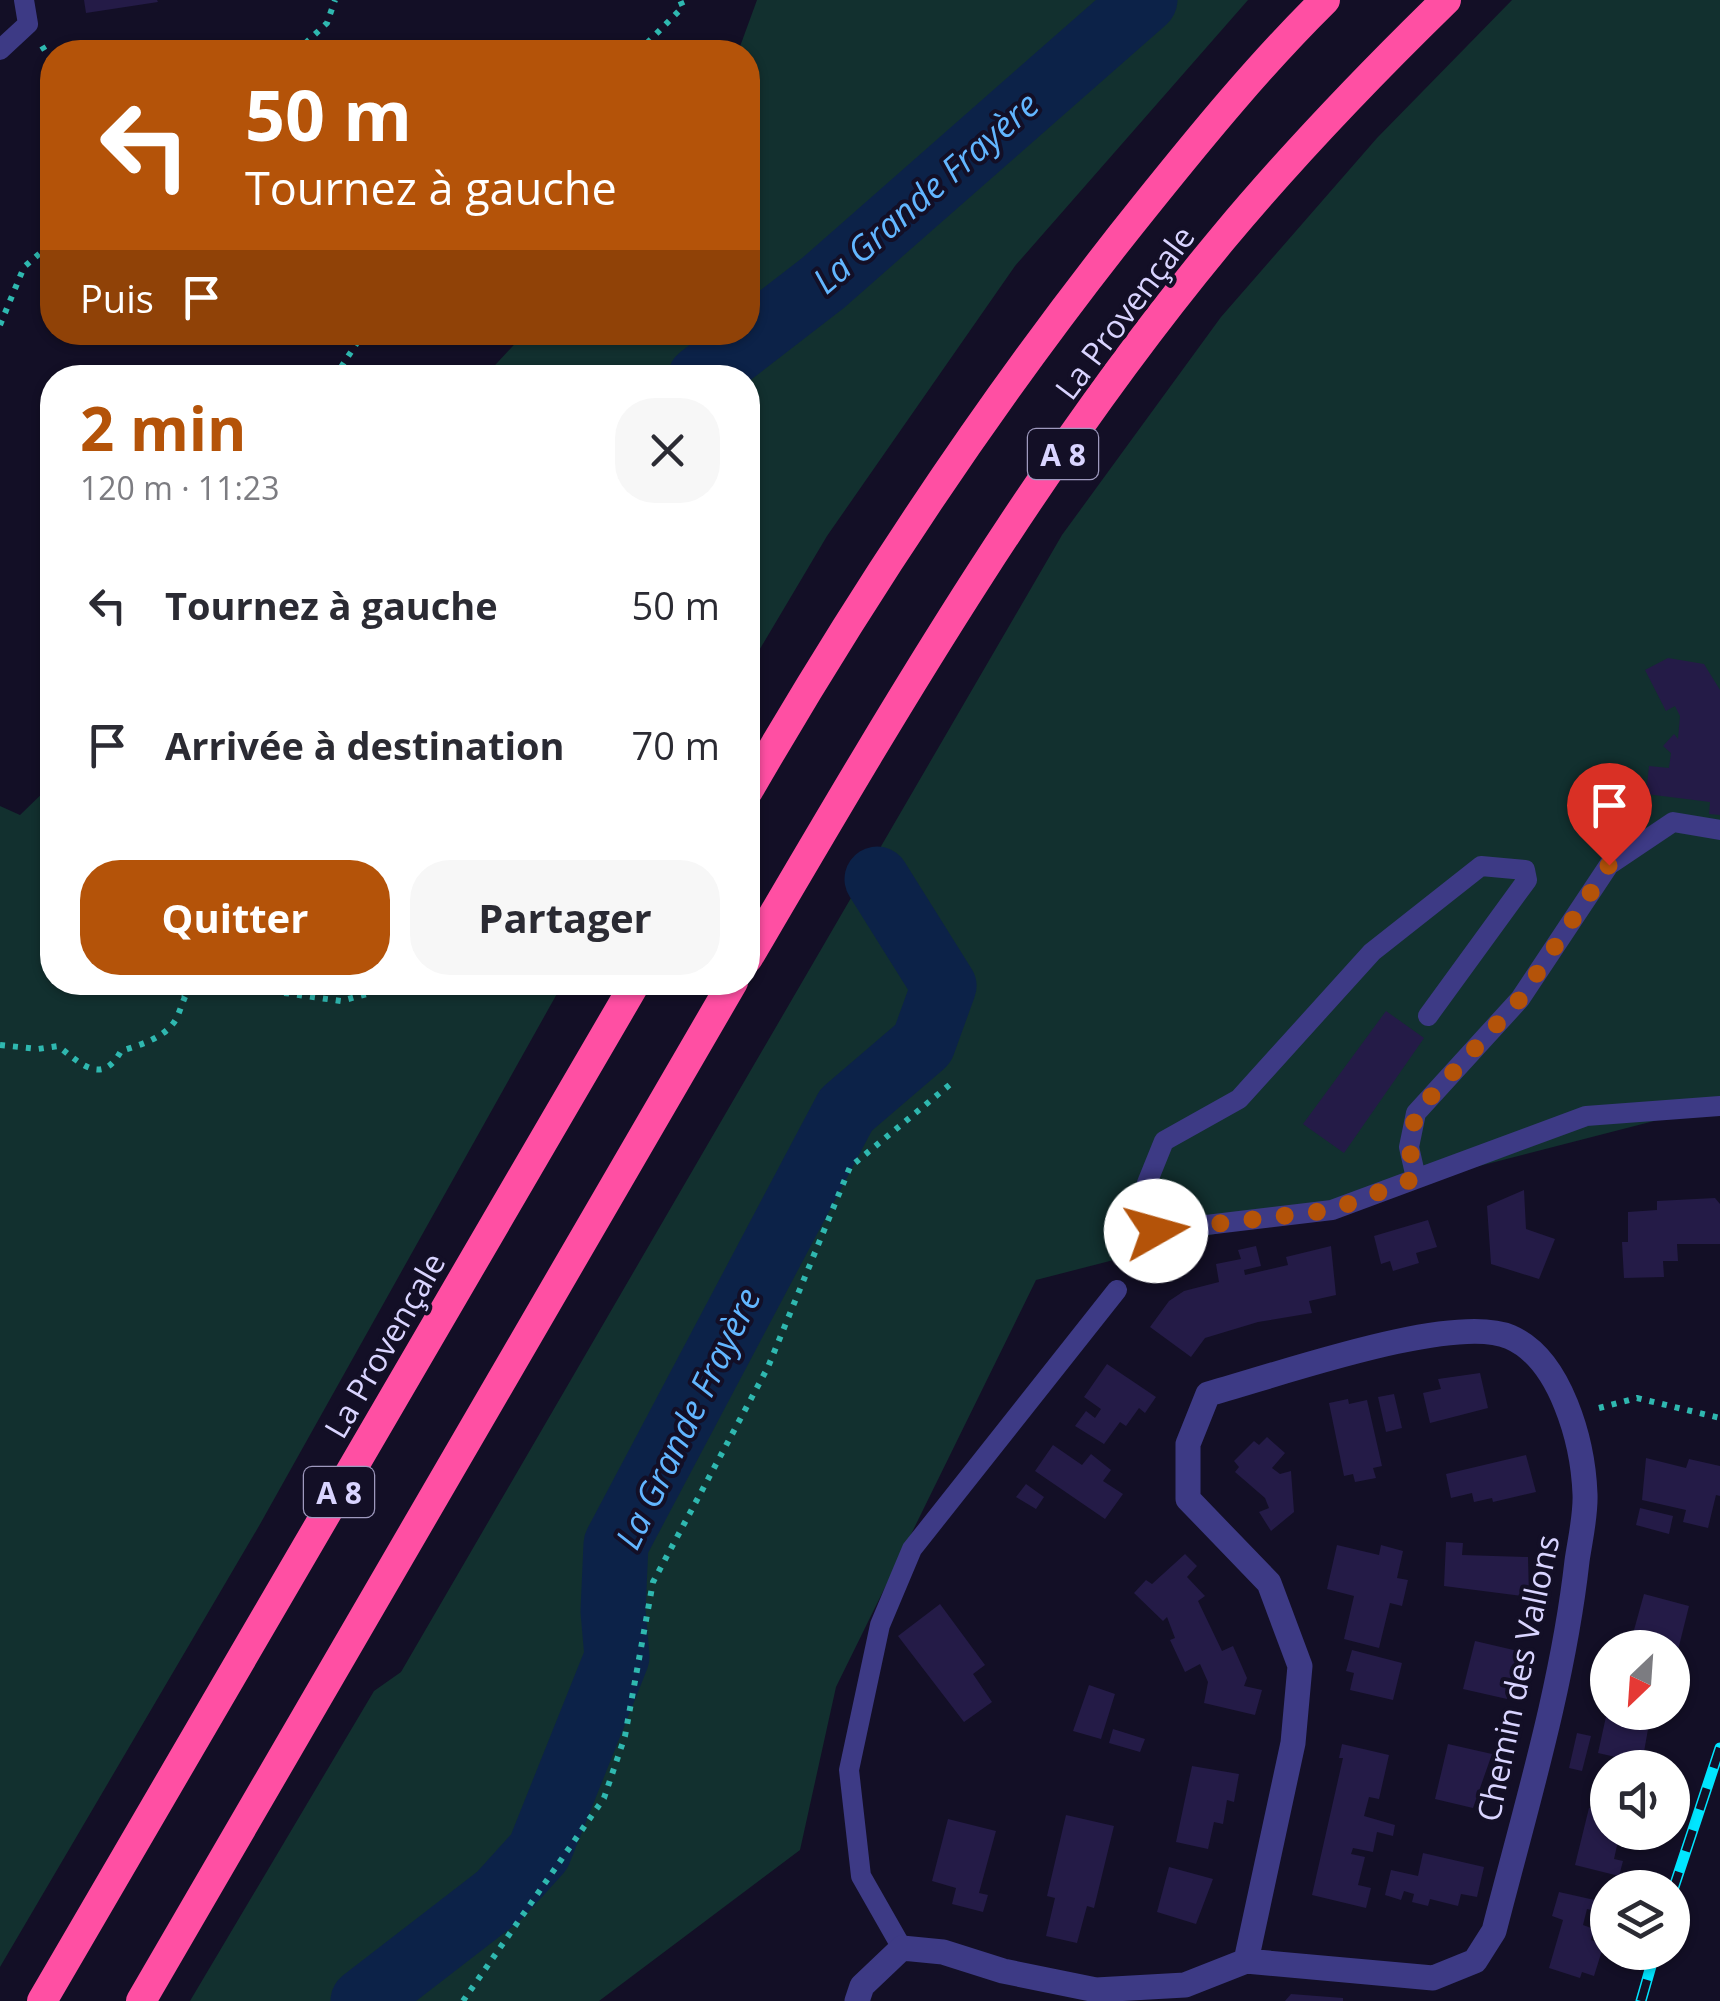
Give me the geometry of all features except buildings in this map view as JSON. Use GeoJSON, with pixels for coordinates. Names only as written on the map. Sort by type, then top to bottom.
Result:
{"type":"FeatureCollection","features":[{"type":"Feature","properties":{"kind":"highway","name":"La Provençale"},"geometry":{"type":"LineString","coordinates":[[760,772],[924,506],[1076,292],[1198,141],[1325,0]]}},
{"type":"Feature","properties":{"kind":"highway","name":"La Provençale"},"geometry":{"type":"LineString","coordinates":[[760,938],[878,736],[995,551],[1116,377],[1222,239],[1349,94],[1446,0]]}},
{"type":"Feature","properties":{"kind":"highway","name":"La Provençale"},"geometry":{"type":"LineString","coordinates":[[42,2001],[628,995]]}},
{"type":"Feature","properties":{"kind":"highway","name":"A 8"},"geometry":{"type":"LineString","coordinates":[[140,2001],[725,995]]}},
{"type":"Feature","properties":{"kind":"street","name":"Chemin des Vallons"},"geometry":{"type":"LineString","coordinates":[[902,1948],[943,1952],[1003,1971],[1096,1990],[1186,1985],[1246,1960],[1433,1978],[1475,1961],[1494,1931],[1572,1606],[1585,1494],[1569,1416],[1557,1381],[1538,1354],[1507,1335],[1441,1332],[1208,1394],[1188,1444],[1188,1500],[1269,1583],[1300,1666],[1293,1742],[1246,1960]]}},
{"type":"Feature","properties":{"kind":"street"},"geometry":{"type":"LineString","coordinates":[[856,2001],[862,1986],[902,1948]]}},
{"type":"Feature","properties":{"kind":"lane"},"geometry":{"type":"LineString","coordinates":[[0,50],[28,24],[24,0]]}},
{"type":"Feature","properties":{"kind":"lane"},"geometry":{"type":"LineString","coordinates":[[1416,1178],[1409,1147],[1416,1113],[1520,999],[1609,865],[1673,822],[1720,830]]}},
{"type":"Feature","properties":{"kind":"lane"},"geometry":{"type":"LineString","coordinates":[[1428,1016],[1527,880],[1524,870],[1482,866],[1372,952],[1239,1099],[1164,1140],[1146,1183],[1156,1231],[1332,1210],[1586,1116],[1720,1106]]}},
{"type":"Feature","properties":{"kind":"lane"},"geometry":{"type":"LineString","coordinates":[[902,1948],[861,1876],[849,1770],[880,1625],[912,1549],[1117,1290]]}},
{"type":"Feature","properties":{"kind":"path"},"geometry":{"type":"LineString","coordinates":[[309,40],[327,23],[335,0]]}},
{"type":"Feature","properties":{"kind":"path"},"geometry":{"type":"LineString","coordinates":[[650,40],[683,7],[680,0]]}},
{"type":"Feature","properties":{"kind":"path"},"geometry":{"type":"LineString","coordinates":[[0,325],[24,267],[40,253]]}},
{"type":"Feature","properties":{"kind":"path"},"geometry":{"type":"LineString","coordinates":[[0,315],[7,307]]}},
{"type":"Feature","properties":{"kind":"path"},"geometry":{"type":"LineString","coordinates":[[0,1045],[38,1049],[58,1046],[84,1067],[102,1070],[113,1066],[121,1050],[159,1036],[176,1021],[184,995]]}},
{"type":"Feature","properties":{"kind":"path"},"geometry":{"type":"LineString","coordinates":[[298,995],[340,1001],[365,995]]}},
{"type":"Feature","properties":{"kind":"path"},"geometry":{"type":"LineString","coordinates":[[463,2001],[604,1798],[624,1736],[652,1582],[768,1367],[850,1168],[953,1082]]}},
{"type":"Feature","properties":{"kind":"path"},"geometry":{"type":"LineString","coordinates":[[1569,1416],[1637,1398],[1720,1418]]}},
{"type":"Feature","properties":{"kind":"green space"},"geometry":{"type":"Polygon","coordinates":[[[757,0],[1248,0],[1015,266],[827,536],[760,649],[760,365],[495,365],[514,345],[760,345],[760,40],[742,40],[757,0]]]}},
{"type":"Feature","properties":{"kind":"green space"},"geometry":{"type":"Polygon","coordinates":[[[1512,0],[1720,0],[1720,1104],[1036,1280],[836,1687],[800,1850],[599,2001],[190,2001],[374,1691],[401,1672],[1062,535],[1221,317],[1377,138],[1512,0]]]}},
{"type":"Feature","properties":{"kind":"green space"},"geometry":{"type":"Polygon","coordinates":[[[40,796],[40,995],[556,995],[259,1526],[0,1967],[0,806],[20,815],[40,796]]]}},
{"type":"Feature","properties":{"kind":"waterway","name":"La Grande Frayère"},"geometry":{"type":"LineString","coordinates":[[760,332],[823,283],[1145,0]]}},
{"type":"Feature","properties":{"kind":"waterway","name":"La Grande Frayère"},"geometry":{"type":"LineString","coordinates":[[717,365],[743,345]]}},
{"type":"Feature","properties":{"kind":"waterway","name":"La Grande Frayère"},"geometry":{"type":"LineString","coordinates":[[363,2001],[499,1896],[539,1852],[617,1657],[613,1611],[616,1544],[846,1110],[923,1044],[944,986],[877,879]]}},
{"type":"Feature","properties":{"kind":"railway"},"geometry":{"type":"LineString","coordinates":[[1680,1870],[1720,1748]]}},
{"type":"Feature","properties":{"kind":"railway"},"geometry":{"type":"LineString","coordinates":[[1641,2001],[1650,1970]]}},
{"type":"Feature","properties":{"kind":"route"},"geometry":{"type":"LineString","coordinates":[[1156,1231],[1332,1210],[1416,1178],[1409,1147],[1416,1113],[1520,999],[1609,865]]}}]}
